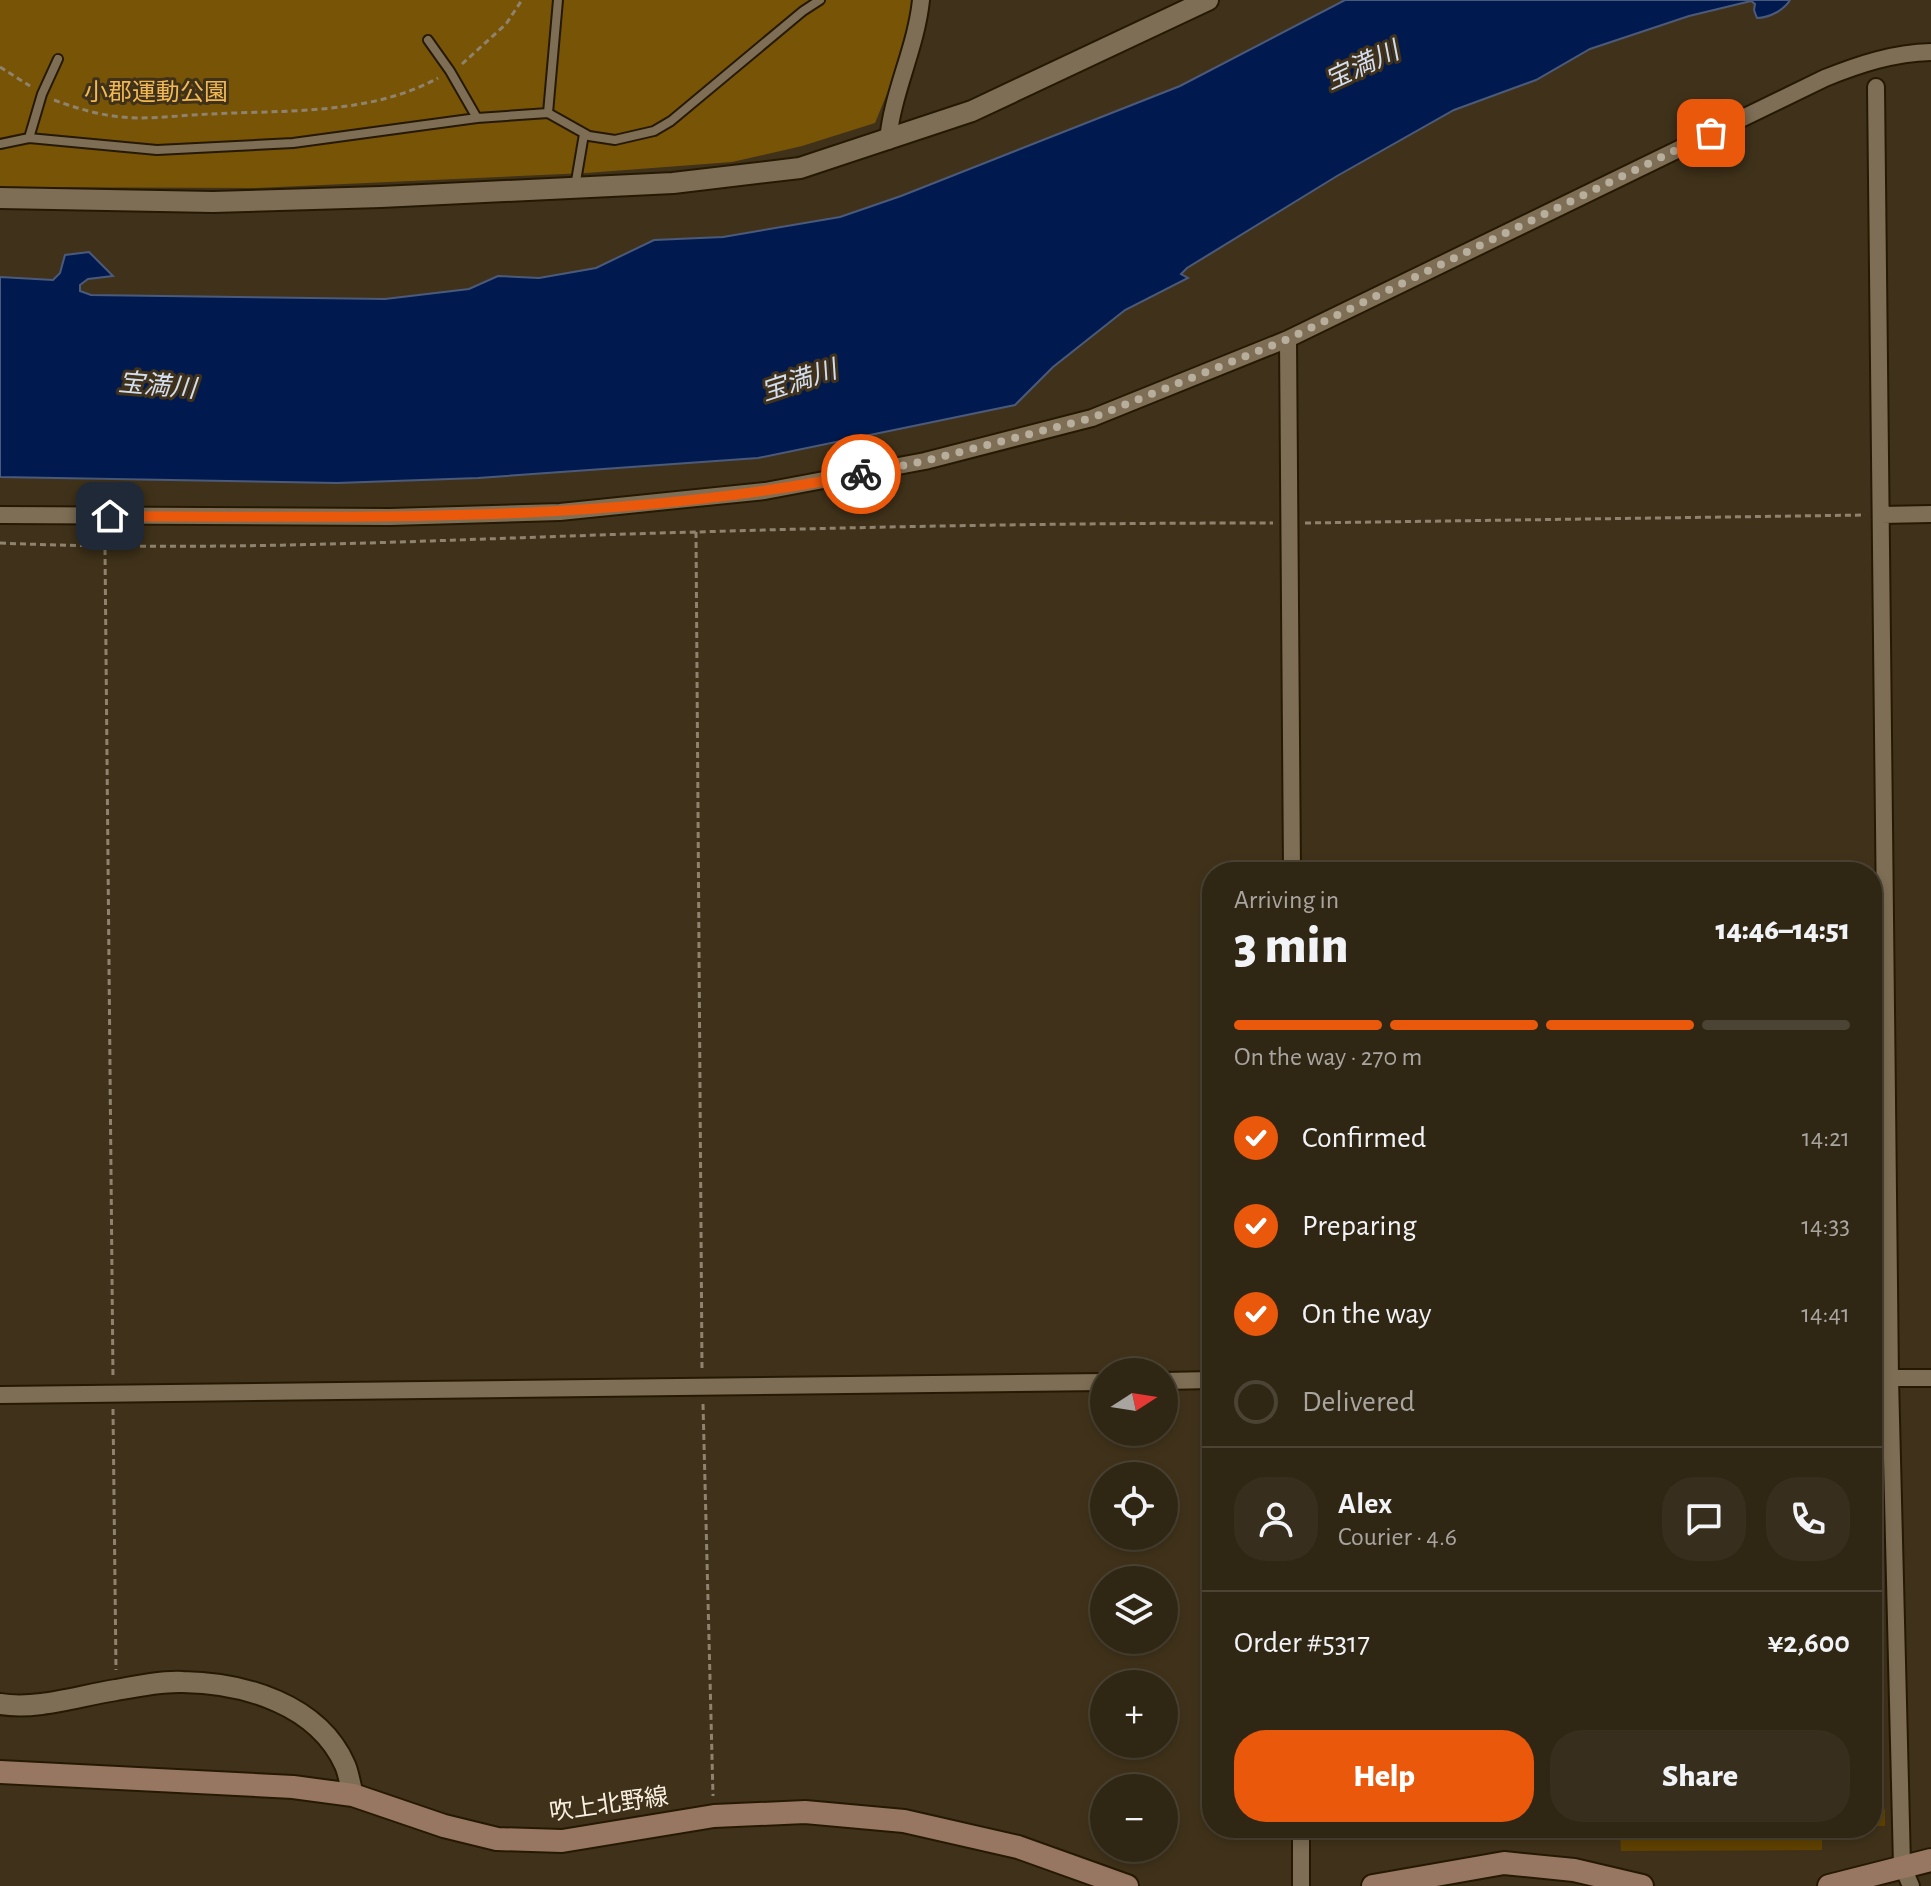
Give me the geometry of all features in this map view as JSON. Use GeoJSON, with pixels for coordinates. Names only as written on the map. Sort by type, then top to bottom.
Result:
{"type":"FeatureCollection","features":[{"type":"Feature","properties":{"kind":"main road","name":"吹上北野線"},"geometry":{"type":"LineString","coordinates":[[0,1772],[293,1787],[353,1795],[444,1826],[497,1839],[562,1841],[714,1816],[805,1812],[904,1821],[1018,1847],[1127,1886]]}},
{"type":"Feature","properties":{"kind":"main road"},"geometry":{"type":"LineString","coordinates":[[1829,1886],[1907,1876],[1931,1860]]}},
{"type":"Feature","properties":{"kind":"main road"},"geometry":{"type":"LineString","coordinates":[[1373,1886],[1504,1863],[1535,1864],[1597,1880],[1642,1886]]}},
{"type":"Feature","properties":{"kind":"street"},"geometry":{"type":"LineString","coordinates":[[888,141],[890,116],[909,61],[921,0]]}},
{"type":"Feature","properties":{"kind":"street"},"geometry":{"type":"LineString","coordinates":[[0,198],[213,202],[731,178],[800,168],[972,111],[1208,0]]}},
{"type":"Feature","properties":{"kind":"street"},"geometry":{"type":"LineString","coordinates":[[0,515],[390,517],[545,513],[765,491],[925,461],[1092,418],[1288,339],[1825,78],[1864,63],[1905,53],[1931,52]]}},
{"type":"Feature","properties":{"kind":"street"},"geometry":{"type":"LineString","coordinates":[[1876,87],[1890,1378],[1907,1876]]}},
{"type":"Feature","properties":{"kind":"street"},"geometry":{"type":"LineString","coordinates":[[1288,339],[1292,862]]}},
{"type":"Feature","properties":{"kind":"street"},"geometry":{"type":"LineString","coordinates":[[1881,515],[1931,514]]}},
{"type":"Feature","properties":{"kind":"street"},"geometry":{"type":"LineString","coordinates":[[1882,1378],[1931,1378]]}},
{"type":"Feature","properties":{"kind":"street"},"geometry":{"type":"LineString","coordinates":[[1178,1381],[1202,1380]]}},
{"type":"Feature","properties":{"kind":"street"},"geometry":{"type":"LineString","coordinates":[[0,1395],[1090,1382]]}},
{"type":"Feature","properties":{"kind":"street"},"geometry":{"type":"LineString","coordinates":[[0,1704],[55,1702],[117,1689],[183,1681],[249,1690],[285,1704],[309,1720],[344,1764],[353,1795]]}},
{"type":"Feature","properties":{"kind":"street"},"geometry":{"type":"LineString","coordinates":[[1301,1838],[1301,1886]]}},
{"type":"Feature","properties":{"kind":"lane"},"geometry":{"type":"LineString","coordinates":[[548,113],[558,0]]}},
{"type":"Feature","properties":{"kind":"lane"},"geometry":{"type":"LineString","coordinates":[[0,144],[29,138],[157,150],[293,143],[477,118],[548,113],[584,134],[615,140],[654,131],[671,121],[820,0]]}},
{"type":"Feature","properties":{"kind":"lane"},"geometry":{"type":"LineString","coordinates":[[428,40],[477,118]]}},
{"type":"Feature","properties":{"kind":"lane"},"geometry":{"type":"LineString","coordinates":[[29,138],[42,94],[58,59]]}},
{"type":"Feature","properties":{"kind":"lane"},"geometry":{"type":"LineString","coordinates":[[575,187],[584,134]]}},
{"type":"Feature","properties":{"kind":"path"},"geometry":{"type":"LineString","coordinates":[[0,67],[42,94],[79,110],[116,117],[355,105],[401,96],[467,61],[506,24],[522,0]]}},
{"type":"Feature","properties":{"kind":"path"},"geometry":{"type":"LineString","coordinates":[[0,543],[105,548],[397,544],[696,532],[1062,524],[1881,515]]}},
{"type":"Feature","properties":{"kind":"path"},"geometry":{"type":"LineString","coordinates":[[696,532],[703,1387],[714,1816]]}},
{"type":"Feature","properties":{"kind":"path"},"geometry":{"type":"LineString","coordinates":[[105,548],[117,1689]]}},
{"type":"Feature","properties":{"kind":"green space","name":"小郡運動公園"},"geometry":{"type":"Polygon","coordinates":[[[0,0],[915,0],[900,62],[875,123],[802,146],[732,162],[586,173],[256,188],[0,187],[0,0]]]}},
{"type":"Feature","properties":{"kind":"water","name":"宝満川"},"geometry":{"type":"Polygon","coordinates":[[[1345,0],[1790,0],[1780,10],[1762,18],[1757,18],[1755,4],[1751,1],[1689,16],[1590,49],[1536,80],[1454,110],[1337,176],[1187,268],[1181,274],[1188,278],[1125,310],[1053,367],[1015,405],[758,458],[478,478],[337,483],[0,477],[0,277],[53,280],[60,273],[65,255],[89,252],[113,276],[88,279],[80,285],[80,291],[91,295],[385,299],[469,289],[498,276],[539,278],[596,268],[654,240],[723,237],[840,217],[901,196],[1180,86],[1345,0]]]}},
{"type":"Feature","properties":{"kind":"building"},"geometry":{"type":"Polygon","coordinates":[[[1882,1809],[1885,1809],[1885,1826],[1882,1826],[1882,1809]]]}},
{"type":"Feature","properties":{"kind":"building"},"geometry":{"type":"Polygon","coordinates":[[[1620,1838],[1822,1838],[1822,1850],[1621,1851],[1620,1838]]]}},
{"type":"Feature","properties":{"kind":"way so far"},"geometry":{"type":"LineString","coordinates":[[861,474],[925,461],[1092,418],[1288,339],[1711,133]]}},
{"type":"Feature","properties":{"kind":"route"},"geometry":{"type":"LineString","coordinates":[[110,516],[390,517],[560,512],[736,495],[861,474]]}}]}
